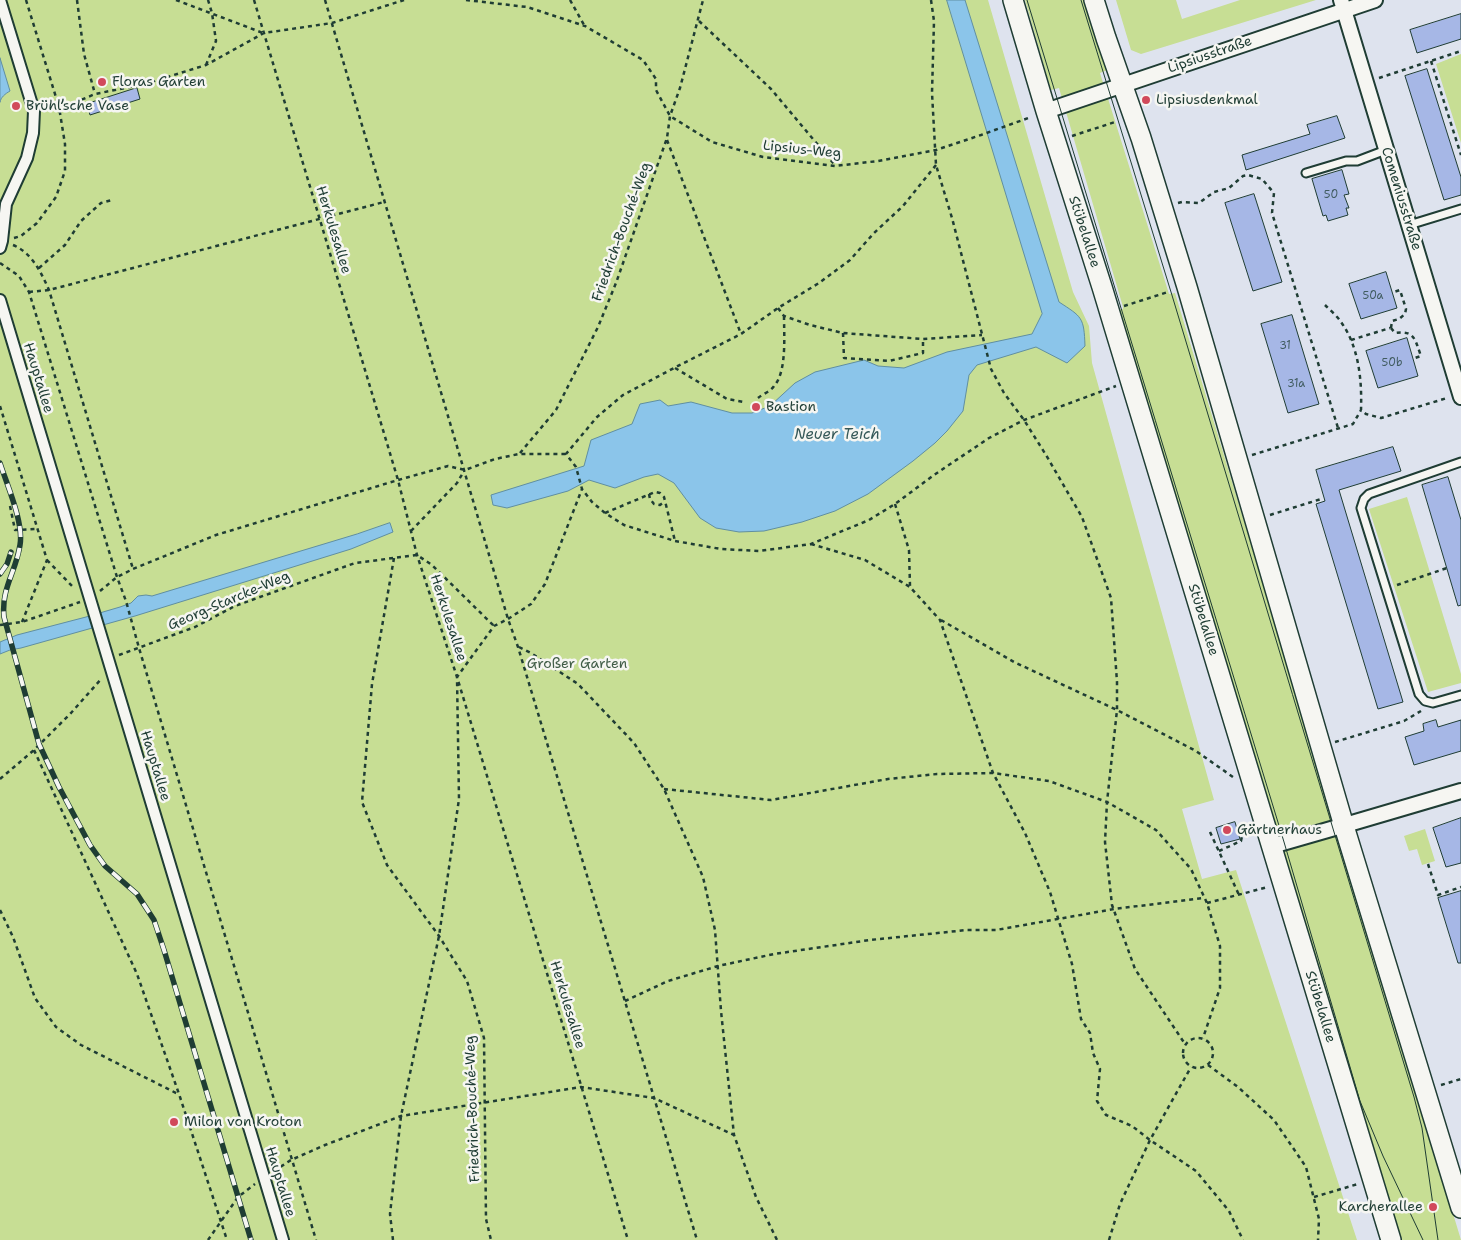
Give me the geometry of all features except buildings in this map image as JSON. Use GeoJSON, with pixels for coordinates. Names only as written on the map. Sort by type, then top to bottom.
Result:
{"type":"FeatureCollection","features":[{"type":"Feature","properties":{"kind":"main road","name":"Stübelallee"},"geometry":{"type":"LineString","coordinates":[[1013,0],[1041,113],[1102,287],[1391,1240]]}},
{"type":"Feature","properties":{"kind":"main road"},"geometry":{"type":"LineString","coordinates":[[1094,0],[1123,84],[1187,287],[1344,826],[1461,1208]]}},
{"type":"Feature","properties":{"kind":"street"},"geometry":{"type":"LineString","coordinates":[[0,0],[34,111],[33,133],[27,158],[3,205],[1,244]]}},
{"type":"Feature","properties":{"kind":"street","name":"Lipsiusstraße"},"geometry":{"type":"LineString","coordinates":[[1041,113],[1342,5],[1375,0]]}},
{"type":"Feature","properties":{"kind":"street","name":"Comeniusstraße"},"geometry":{"type":"LineString","coordinates":[[1342,5],[1460,390]]}},
{"type":"Feature","properties":{"kind":"street","name":"Hauptallee"},"geometry":{"type":"LineString","coordinates":[[0,300],[283,1240]]}},
{"type":"Feature","properties":{"kind":"street"},"geometry":{"type":"LineString","coordinates":[[1272,846],[1461,791]]}},
{"type":"Feature","properties":{"kind":"lane"},"geometry":{"type":"LineString","coordinates":[[1306,173],[1346,161],[1357,161],[1386,150]]}},
{"type":"Feature","properties":{"kind":"lane"},"geometry":{"type":"LineString","coordinates":[[1409,225],[1461,209]]}},
{"type":"Feature","properties":{"kind":"lane"},"geometry":{"type":"LineString","coordinates":[[1461,462],[1369,494],[1364,499],[1361,508],[1419,694],[1425,701],[1433,703],[1461,696]]}},
{"type":"Feature","properties":{"kind":"path"},"geometry":{"type":"LineString","coordinates":[[1,244],[21,236],[37,223],[56,197],[64,170],[65,144],[59,106],[26,0]]}},
{"type":"Feature","properties":{"kind":"path"},"geometry":{"type":"LineString","coordinates":[[77,0],[84,54],[95,94]]}},
{"type":"Feature","properties":{"kind":"path"},"geometry":{"type":"LineString","coordinates":[[176,0],[264,33]]}},
{"type":"Feature","properties":{"kind":"path"},"geometry":{"type":"LineString","coordinates":[[206,65],[216,41],[208,0]]}},
{"type":"Feature","properties":{"kind":"path","name":"Herkulesallee"},"geometry":{"type":"LineString","coordinates":[[254,0],[398,480],[417,555],[457,677],[628,1240]]}},
{"type":"Feature","properties":{"kind":"path"},"geometry":{"type":"LineString","coordinates":[[325,0],[508,619],[697,1240]]}},
{"type":"Feature","properties":{"kind":"path"},"geometry":{"type":"LineString","coordinates":[[34,111],[74,103],[95,94],[145,84],[206,65],[264,33],[332,23],[404,0]]}},
{"type":"Feature","properties":{"kind":"path","name":"Lipsius-Weg"},"geometry":{"type":"LineString","coordinates":[[466,0],[527,7],[585,26],[643,60],[656,79],[656,90],[670,116],[712,142],[763,158],[835,166],[878,161],[936,150],[1041,113]]}},
{"type":"Feature","properties":{"kind":"path"},"geometry":{"type":"LineString","coordinates":[[570,0],[585,26]]}},
{"type":"Feature","properties":{"kind":"path","name":"Friedrich-Bouché-Weg"},"geometry":{"type":"LineString","coordinates":[[519,454],[556,410],[598,327],[616,283],[667,138],[670,116],[680,88],[703,0]]}},
{"type":"Feature","properties":{"kind":"path"},"geometry":{"type":"LineString","coordinates":[[931,0],[934,21],[932,93],[936,165],[990,369],[1046,455],[1082,517],[1111,598],[1117,710],[1107,802],[1105,842],[1114,908],[1135,969],[1185,1044]]}},
{"type":"Feature","properties":{"kind":"path"},"geometry":{"type":"LineString","coordinates":[[698,21],[771,89],[835,166]]}},
{"type":"Feature","properties":{"kind":"path"},"geometry":{"type":"LineString","coordinates":[[1366,83],[1461,51]]}},
{"type":"Feature","properties":{"kind":"path"},"geometry":{"type":"LineString","coordinates":[[1431,61],[1461,156]]}},
{"type":"Feature","properties":{"kind":"path"},"geometry":{"type":"LineString","coordinates":[[1072,136],[1115,122]]}},
{"type":"Feature","properties":{"kind":"path"},"geometry":{"type":"LineString","coordinates":[[667,138],[741,334]]}},
{"type":"Feature","properties":{"kind":"path"},"geometry":{"type":"LineString","coordinates":[[566,454],[597,417],[623,395],[741,334],[778,308],[819,283],[850,260],[874,233],[903,206],[936,165]]}},
{"type":"Feature","properties":{"kind":"path"},"geometry":{"type":"LineString","coordinates":[[1171,205],[1182,202],[1198,203],[1203,201],[1214,192],[1229,188],[1243,176],[1252,175],[1258,177],[1274,193],[1272,213],[1338,428]]}},
{"type":"Feature","properties":{"kind":"path"},"geometry":{"type":"LineString","coordinates":[[38,268],[65,245],[81,221],[101,203],[112,200]]}},
{"type":"Feature","properties":{"kind":"path"},"geometry":{"type":"LineString","coordinates":[[29,292],[49,290],[384,202]]}},
{"type":"Feature","properties":{"kind":"path"},"geometry":{"type":"LineString","coordinates":[[1,244],[23,249],[38,268],[49,290],[133,569]]}},
{"type":"Feature","properties":{"kind":"path"},"geometry":{"type":"LineString","coordinates":[[0,263],[19,276],[29,292],[117,577],[135,628],[139,648],[316,1240]]}},
{"type":"Feature","properties":{"kind":"path"},"geometry":{"type":"LineString","coordinates":[[1394,292],[1400,290],[1406,308],[1405,314],[1392,322],[1391,328],[1395,333],[1410,333],[1415,338],[1420,356],[1415,358]]}},
{"type":"Feature","properties":{"kind":"path"},"geometry":{"type":"LineString","coordinates":[[1123,307],[1168,292]]}},
{"type":"Feature","properties":{"kind":"path"},"geometry":{"type":"LineString","coordinates":[[1248,456],[1353,424],[1361,410],[1362,391],[1358,362],[1351,340],[1342,322],[1325,305]]}},
{"type":"Feature","properties":{"kind":"path"},"geometry":{"type":"LineString","coordinates":[[778,308],[784,316],[843,333],[923,339],[982,335]]}},
{"type":"Feature","properties":{"kind":"path"},"geometry":{"type":"LineString","coordinates":[[758,398],[775,386],[782,368],[784,316]]}},
{"type":"Feature","properties":{"kind":"path"},"geometry":{"type":"LineString","coordinates":[[1351,340],[1391,328]]}},
{"type":"Feature","properties":{"kind":"path"},"geometry":{"type":"LineString","coordinates":[[843,333],[844,358],[889,361],[923,353],[923,339]]}},
{"type":"Feature","properties":{"kind":"path"},"geometry":{"type":"LineString","coordinates":[[674,368],[727,399],[744,402]]}},
{"type":"Feature","properties":{"kind":"path"},"geometry":{"type":"LineString","coordinates":[[566,454],[576,467],[582,489],[592,502],[624,525],[675,541],[721,549],[759,551],[811,544],[869,520],[989,438],[1024,420],[1116,386]]}},
{"type":"Feature","properties":{"kind":"path"},"geometry":{"type":"LineString","coordinates":[[1361,410],[1366,414],[1381,418],[1460,390]]}},
{"type":"Feature","properties":{"kind":"path"},"geometry":{"type":"LineString","coordinates":[[0,406],[47,560],[76,590],[90,598]]}},
{"type":"Feature","properties":{"kind":"path"},"geometry":{"type":"LineString","coordinates":[[0,625],[22,622],[90,598],[117,577],[133,569],[216,535],[398,480],[448,466],[465,470],[495,459],[519,454],[566,454]]}},
{"type":"Feature","properties":{"kind":"path"},"geometry":{"type":"LineString","coordinates":[[411,531],[457,483],[465,470]]}},
{"type":"Feature","properties":{"kind":"path"},"geometry":{"type":"LineString","coordinates":[[393,1240],[390,1214],[402,1116],[439,936],[459,799],[457,677],[494,626],[531,604],[545,584],[582,489]]}},
{"type":"Feature","properties":{"kind":"path"},"geometry":{"type":"LineString","coordinates":[[605,513],[649,494],[660,493],[664,497],[675,541]]}},
{"type":"Feature","properties":{"kind":"path"},"geometry":{"type":"LineString","coordinates":[[649,494],[654,504],[660,505],[664,502]]}},
{"type":"Feature","properties":{"kind":"path"},"geometry":{"type":"LineString","coordinates":[[1266,517],[1321,499]]}},
{"type":"Feature","properties":{"kind":"path"},"geometry":{"type":"LineString","coordinates":[[895,504],[908,550],[910,586]]}},
{"type":"Feature","properties":{"kind":"path"},"geometry":{"type":"LineString","coordinates":[[10,506],[15,530],[37,529]]}},
{"type":"Feature","properties":{"kind":"path"},"geometry":{"type":"LineString","coordinates":[[811,544],[865,560],[910,586],[940,620],[1014,662],[1117,710],[1196,751],[1237,779]]}},
{"type":"Feature","properties":{"kind":"path"},"geometry":{"type":"LineString","coordinates":[[417,555],[432,565],[494,626]]}},
{"type":"Feature","properties":{"kind":"path","name":"Georg-Starcke-Weg"},"geometry":{"type":"LineString","coordinates":[[110,663],[139,648],[195,627],[235,606],[292,585],[355,563],[417,555]]}},
{"type":"Feature","properties":{"kind":"path","name":"Friedrich-Bouché-Weg"},"geometry":{"type":"LineString","coordinates":[[394,558],[372,684],[362,802],[387,865],[439,936],[467,981],[484,1038],[486,1219],[492,1240]]}},
{"type":"Feature","properties":{"kind":"path"},"geometry":{"type":"LineString","coordinates":[[22,622],[47,560]]}},
{"type":"Feature","properties":{"kind":"path"},"geometry":{"type":"LineString","coordinates":[[1386,589],[1447,568]]}},
{"type":"Feature","properties":{"kind":"path"},"geometry":{"type":"LineString","coordinates":[[940,620],[993,773],[1025,833],[1050,892],[1072,964],[1081,1019],[1090,1033],[1093,1053],[1100,1069],[1098,1101],[1106,1115],[1132,1126],[1196,1171],[1229,1211],[1244,1240]]}},
{"type":"Feature","properties":{"kind":"path"},"geometry":{"type":"LineString","coordinates":[[518,647],[531,653],[578,684],[634,743],[664,789],[703,877],[715,930],[734,1135],[756,1198],[777,1240]]}},
{"type":"Feature","properties":{"kind":"path"},"geometry":{"type":"LineString","coordinates":[[0,779],[34,750],[71,713],[110,663]]}},
{"type":"Feature","properties":{"kind":"path"},"geometry":{"type":"LineString","coordinates":[[1335,742],[1404,721],[1433,703]]}},
{"type":"Feature","properties":{"kind":"path"},"geometry":{"type":"LineString","coordinates":[[34,750],[136,974],[179,1094],[227,1240]]}},
{"type":"Feature","properties":{"kind":"path"},"geometry":{"type":"LineString","coordinates":[[664,789],[771,800],[888,779],[937,774],[993,773],[1049,781],[1107,802],[1156,830],[1190,869],[1207,903],[1220,946],[1220,988],[1203,1038]]}},
{"type":"Feature","properties":{"kind":"path"},"geometry":{"type":"LineString","coordinates":[[1210,832],[1239,894]]}},
{"type":"Feature","properties":{"kind":"path"},"geometry":{"type":"LineString","coordinates":[[1219,851],[1241,841],[1242,836],[1252,833]]}},
{"type":"Feature","properties":{"kind":"path"},"geometry":{"type":"LineString","coordinates":[[1428,864],[1438,894],[1461,887]]}},
{"type":"Feature","properties":{"kind":"path"},"geometry":{"type":"LineString","coordinates":[[1207,903],[1268,887]]}},
{"type":"Feature","properties":{"kind":"path"},"geometry":{"type":"LineString","coordinates":[[625,1001],[668,981],[718,966],[774,954],[870,940],[968,930],[996,930],[1114,908],[1204,898]]}},
{"type":"Feature","properties":{"kind":"path"},"geometry":{"type":"LineString","coordinates":[[0,910],[14,937],[35,998],[56,1027],[81,1045],[179,1094]]}},
{"type":"Feature","properties":{"kind":"path"},"geometry":{"type":"LineString","coordinates":[[1196,1038],[1203,1038],[1208,1040],[1214,1050],[1212,1061],[1202,1068],[1191,1067],[1183,1057],[1185,1044],[1196,1038]]}},
{"type":"Feature","properties":{"kind":"path"},"geometry":{"type":"LineString","coordinates":[[1208,1065],[1238,1087],[1274,1120],[1306,1167],[1319,1219],[1318,1240]]}},
{"type":"Feature","properties":{"kind":"path"},"geometry":{"type":"LineString","coordinates":[[1109,1240],[1120,1204],[1150,1140],[1191,1067]]}},
{"type":"Feature","properties":{"kind":"path"},"geometry":{"type":"LineString","coordinates":[[1439,1085],[1461,1079]]}},
{"type":"Feature","properties":{"kind":"path"},"geometry":{"type":"LineString","coordinates":[[208,1240],[238,1198],[264,1177],[291,1160],[402,1116],[581,1087],[654,1098],[734,1135]]}},
{"type":"Feature","properties":{"kind":"path"},"geometry":{"type":"LineString","coordinates":[[1314,1197],[1360,1184]]}},
{"type":"Feature","properties":{"kind":"green space","name":"Großer Garten"},"geometry":{"type":"Polygon","coordinates":[[[0,0],[988,0],[1073,292],[1089,326],[1092,363],[1214,800],[1182,809],[1202,879],[1236,870],[1357,1240],[0,1240],[0,0]]]}},
{"type":"Feature","properties":{"kind":"green space"},"geometry":{"type":"Polygon","coordinates":[[[1025,0],[1086,0],[1107,70],[1100,73],[1169,294],[1175,293],[1461,1240],[1399,1240],[1118,310],[1123,309],[1123,307],[1059,88],[1051,90],[1025,0]]]}},
{"type":"Feature","properties":{"kind":"green space"},"geometry":{"type":"Polygon","coordinates":[[[1116,0],[1176,0],[1182,19],[1240,0],[1316,0],[1141,54],[1131,50],[1116,0]]]}},
{"type":"Feature","properties":{"kind":"green space"},"geometry":{"type":"Polygon","coordinates":[[[1461,54],[1461,143],[1436,64],[1461,54]]]}},
{"type":"Feature","properties":{"kind":"green space"},"geometry":{"type":"Polygon","coordinates":[[[1407,497],[1461,674],[1461,683],[1428,692],[1369,509],[1407,497]]]}},
{"type":"Feature","properties":{"kind":"green space"},"geometry":{"type":"Polygon","coordinates":[[[1425,829],[1435,861],[1422,865],[1417,849],[1409,851],[1404,836],[1425,829]]]}},
{"type":"Feature","properties":{"kind":"water","name":"Neuer Teich"},"geometry":{"type":"Polygon","coordinates":[[[947,0],[965,0],[1059,302],[1073,311],[1080,319],[1084,329],[1085,346],[1067,363],[1036,347],[977,365],[969,375],[963,411],[935,443],[868,494],[835,511],[802,522],[764,531],[739,532],[716,528],[700,518],[674,483],[658,474],[615,488],[589,480],[568,491],[507,508],[493,505],[491,495],[584,466],[591,440],[632,424],[640,404],[660,400],[668,406],[691,402],[732,413],[752,413],[770,406],[795,383],[815,372],[864,360],[878,366],[904,368],[947,352],[1032,334],[1042,314],[947,0]]]}},
{"type":"Feature","properties":{"kind":"water"},"geometry":{"type":"Polygon","coordinates":[[[0,58],[10,91],[0,102],[0,58]]]}},
{"type":"Feature","properties":{"kind":"water"},"geometry":{"type":"Polygon","coordinates":[[[390,523],[393,532],[351,549],[135,616],[0,654],[0,642],[17,635],[120,607],[131,603],[138,596],[152,596],[390,523]]]}},
{"type":"Feature","properties":{"kind":"tram line"},"geometry":{"type":"LineString","coordinates":[[1027,0],[1284,842],[1360,1101],[1383,1156],[1423,1240]]}},
{"type":"Feature","properties":{"kind":"tram line"},"geometry":{"type":"LineString","coordinates":[[1081,0],[1414,1097],[1422,1128],[1438,1240]]}},
{"type":"Feature","properties":{"kind":"railway"},"geometry":{"type":"LineString","coordinates":[[0,463],[14,504],[21,536],[18,555],[5,597],[4,617],[39,744],[59,787],[90,845],[105,866],[137,894],[154,920],[251,1240]]}},
{"type":"Feature","properties":{"kind":"railway"},"geometry":{"type":"LineString","coordinates":[[0,574],[7,564],[11,552]]}},
{"type":"Feature","properties":{"kind":"place","name":"Floras Garten"},"geometry":{"type":"Point","coordinates":[102,82]}},
{"type":"Feature","properties":{"kind":"place","name":"Lipsiusdenkmal"},"geometry":{"type":"Point","coordinates":[1146,100]}},
{"type":"Feature","properties":{"kind":"place","name":"Brühl’sche Vase"},"geometry":{"type":"Point","coordinates":[16,106]}},
{"type":"Feature","properties":{"kind":"place","name":"Bastion"},"geometry":{"type":"Point","coordinates":[756,407]}},
{"type":"Feature","properties":{"kind":"place","name":"Gärtnerhaus"},"geometry":{"type":"Point","coordinates":[1227,830]}},
{"type":"Feature","properties":{"kind":"place","name":"Milon von Kroton"},"geometry":{"type":"Point","coordinates":[174,1122]}},
{"type":"Feature","properties":{"kind":"place","name":"Karcherallee"},"geometry":{"type":"Point","coordinates":[1433,1207]}}]}
